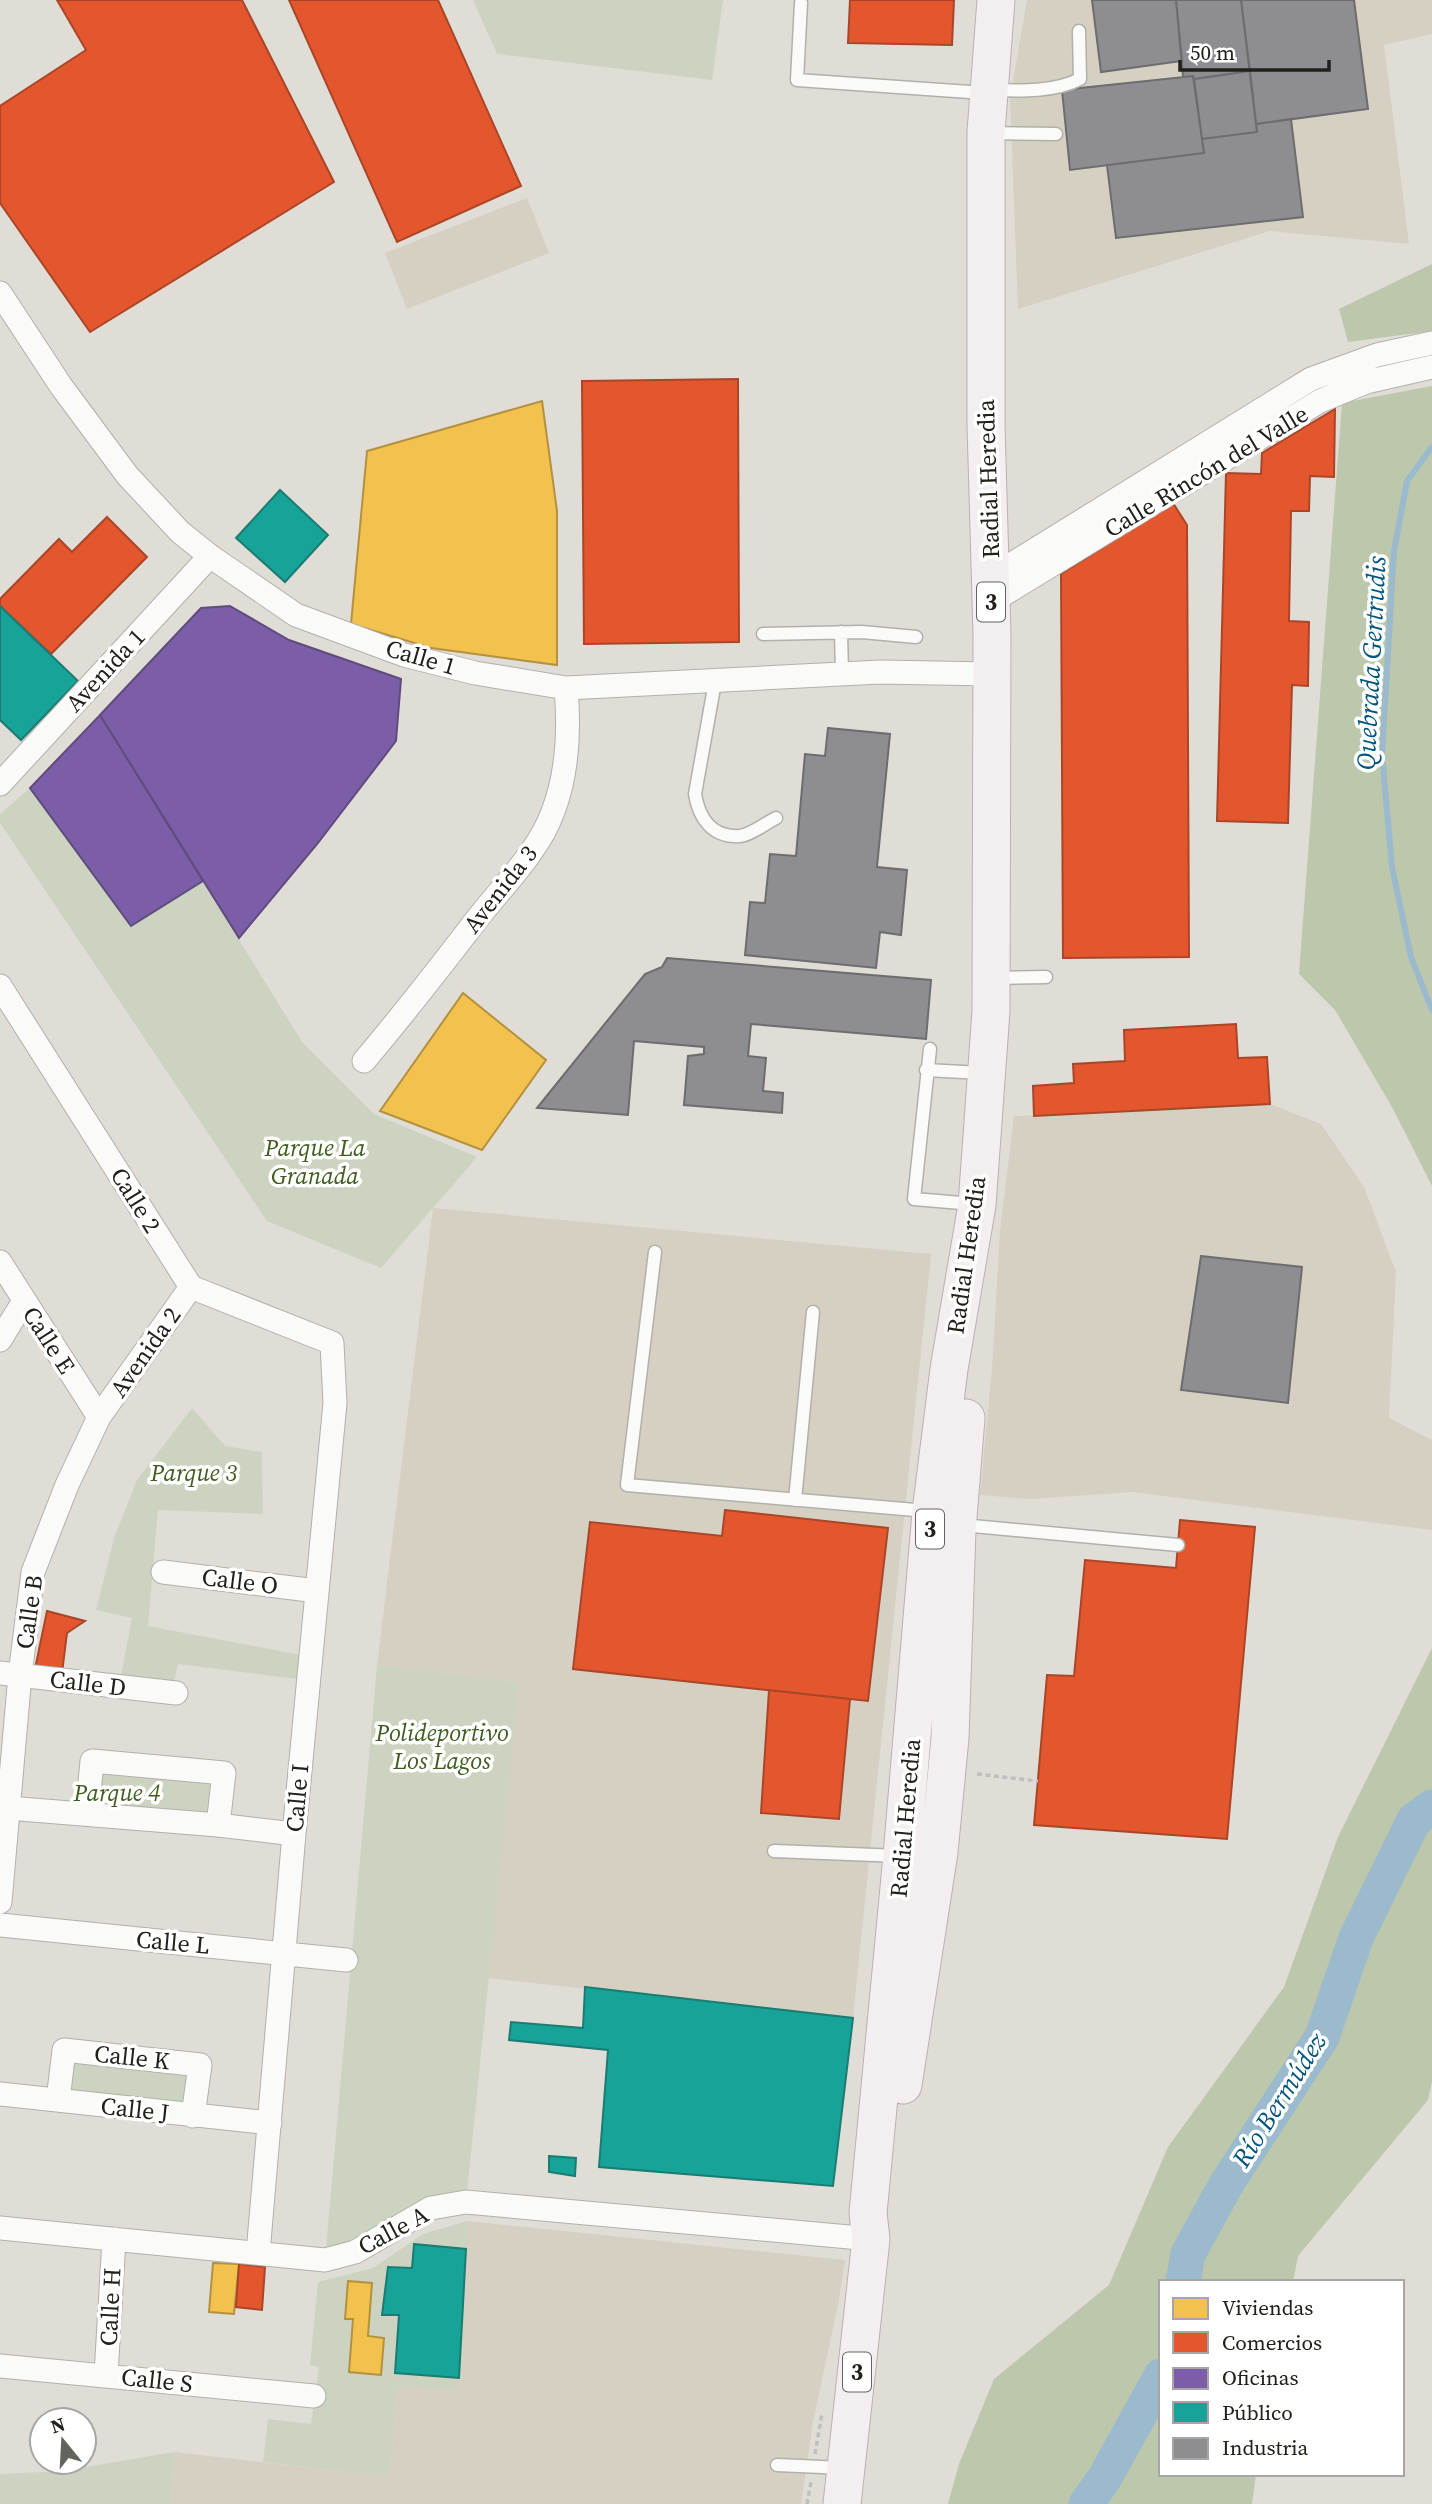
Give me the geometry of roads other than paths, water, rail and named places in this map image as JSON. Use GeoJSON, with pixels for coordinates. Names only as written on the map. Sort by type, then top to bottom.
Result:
{"type":"FeatureCollection","features":[{"type":"Feature","properties":{"kind":"main road","name":"Radial Heredia"},"geometry":{"type":"LineString","coordinates":[[842,2504],[871,2239],[868,2213],[902,1856],[944,1518],[969,1379],[977,1205],[991,1011],[992,674],[986,425],[986,132],[996,0]]}},
{"type":"Feature","properties":{"kind":"main road"},"geometry":{"type":"LineString","coordinates":[[871,2239],[882,2214],[939,1852],[950,1738],[944,1518]]}},
{"type":"Feature","properties":{"kind":"main road"},"geometry":{"type":"LineString","coordinates":[[870,2189],[893,2073],[916,1885],[929,1858],[939,1852]]}},
{"type":"Feature","properties":{"kind":"street","name":"Calle 1"},"geometry":{"type":"LineString","coordinates":[[0,293],[61,386],[127,475],[180,532],[296,615],[404,655],[475,673],[566,688],[880,672],[992,674]]}},
{"type":"Feature","properties":{"kind":"street","name":"Calle Rincón del Valle"},"geometry":{"type":"LineString","coordinates":[[991,589],[1311,379],[1377,355],[1432,343]]}},
{"type":"Feature","properties":{"kind":"street","name":"Calle Rincón del Valle"},"geometry":{"type":"LineString","coordinates":[[991,589],[1320,401],[1366,382],[1432,367]]}},
{"type":"Feature","properties":{"kind":"street","name":"Avenida 1"},"geometry":{"type":"LineString","coordinates":[[0,784],[210,556]]}},
{"type":"Feature","properties":{"kind":"street","name":"Avenida 3"},"geometry":{"type":"LineString","coordinates":[[364,1061],[403,1016],[532,851],[552,813],[563,782],[569,720],[566,688]]}},
{"type":"Feature","properties":{"kind":"street","name":"Calle 2"},"geometry":{"type":"LineString","coordinates":[[0,986],[191,1287]]}},
{"type":"Feature","properties":{"kind":"street","name":"Calle E"},"geometry":{"type":"LineString","coordinates":[[0,1262],[99,1417]]}},
{"type":"Feature","properties":{"kind":"street","name":"Calle I"},"geometry":{"type":"LineString","coordinates":[[191,1287],[332,1343],[335,1403],[258,2253]]}},
{"type":"Feature","properties":{"kind":"street","name":"Avenida 2"},"geometry":{"type":"LineString","coordinates":[[99,1417],[191,1287]]}},
{"type":"Feature","properties":{"kind":"street"},"geometry":{"type":"LineString","coordinates":[[0,1340],[24,1301]]}},
{"type":"Feature","properties":{"kind":"street","name":"Calle B"},"geometry":{"type":"LineString","coordinates":[[0,1902],[8,1808],[10,1674],[33,1572],[67,1485],[99,1417]]}},
{"type":"Feature","properties":{"kind":"street","name":"Calle O"},"geometry":{"type":"LineString","coordinates":[[163,1572],[317,1591]]}},
{"type":"Feature","properties":{"kind":"street","name":"Calle D"},"geometry":{"type":"LineString","coordinates":[[10,1674],[176,1693]]}},
{"type":"Feature","properties":{"kind":"street"},"geometry":{"type":"LineString","coordinates":[[87,1814],[92,1761],[224,1773],[218,1825]]}},
{"type":"Feature","properties":{"kind":"street"},"geometry":{"type":"LineString","coordinates":[[8,1808],[294,1834]]}},
{"type":"Feature","properties":{"kind":"street","name":"Calle L"},"geometry":{"type":"LineString","coordinates":[[0,1925],[346,1960]]}},
{"type":"Feature","properties":{"kind":"street","name":"Calle K"},"geometry":{"type":"LineString","coordinates":[[58,2100],[64,2050],[200,2065],[193,2116]]}},
{"type":"Feature","properties":{"kind":"street","name":"Calle J"},"geometry":{"type":"LineString","coordinates":[[0,2094],[270,2123]]}},
{"type":"Feature","properties":{"kind":"street","name":"Calle A"},"geometry":{"type":"LineString","coordinates":[[0,2228],[325,2260],[355,2252],[431,2208],[466,2202],[871,2239]]}},
{"type":"Feature","properties":{"kind":"street","name":"Calle H"},"geometry":{"type":"LineString","coordinates":[[106,2375],[114,2239]]}},
{"type":"Feature","properties":{"kind":"street","name":"Calle S"},"geometry":{"type":"LineString","coordinates":[[0,2366],[314,2396]]}},
{"type":"Feature","properties":{"kind":"lane"},"geometry":{"type":"LineString","coordinates":[[801,3],[797,80],[988,92],[1024,91],[1071,84],[1080,79],[1080,31]]}},
{"type":"Feature","properties":{"kind":"lane"},"geometry":{"type":"LineString","coordinates":[[986,132],[1056,134]]}},
{"type":"Feature","properties":{"kind":"lane"},"geometry":{"type":"LineString","coordinates":[[841,632],[842,674]]}},
{"type":"Feature","properties":{"kind":"lane"},"geometry":{"type":"LineString","coordinates":[[763,634],[862,632],[916,637]]}},
{"type":"Feature","properties":{"kind":"lane"},"geometry":{"type":"LineString","coordinates":[[715,682],[695,794],[698,811],[709,826],[721,834],[742,836],[776,818]]}},
{"type":"Feature","properties":{"kind":"lane"},"geometry":{"type":"LineString","coordinates":[[991,979],[1045,977]]}},
{"type":"Feature","properties":{"kind":"lane"},"geometry":{"type":"LineString","coordinates":[[930,1049],[914,1199],[977,1205]]}},
{"type":"Feature","properties":{"kind":"lane"},"geometry":{"type":"LineString","coordinates":[[926,1070],[985,1073]]}},
{"type":"Feature","properties":{"kind":"lane"},"geometry":{"type":"LineString","coordinates":[[654,1252],[627,1485],[795,1500],[1178,1545]]}},
{"type":"Feature","properties":{"kind":"lane"},"geometry":{"type":"LineString","coordinates":[[795,1500],[813,1312]]}},
{"type":"Feature","properties":{"kind":"lane"},"geometry":{"type":"LineString","coordinates":[[774,1851],[902,1856]]}},
{"type":"Feature","properties":{"kind":"lane"},"geometry":{"type":"LineString","coordinates":[[777,2465],[847,2468]]}},
{"type":"Feature","properties":{"kind":"waterway","name":"Quebrada Gertrudis"},"geometry":{"type":"LineString","coordinates":[[1432,447],[1407,481],[1394,551],[1382,754],[1392,867],[1411,957],[1432,1010]]}},
{"type":"Feature","properties":{"kind":"waterway","name":"Río Bermúdez"},"geometry":{"type":"LineString","coordinates":[[1183,2280],[1188,2254],[1227,2183],[1322,2037],[1356,1938],[1414,1820],[1432,1807]]}},
{"type":"Feature","properties":{"kind":"waterway","name":"Río Bermúdez"},"geometry":{"type":"LineString","coordinates":[[1086,2504],[1104,2479],[1159,2380]]}},
{"type":"Feature","properties":{"kind":"park label","name":"Parque La Granada"},"geometry":{"type":"Point","coordinates":[315,1161]}},
{"type":"Feature","properties":{"kind":"park label","name":"Parque 3"},"geometry":{"type":"Point","coordinates":[194,1472]}},
{"type":"Feature","properties":{"kind":"park label","name":"Polideportivo Los Lagos"},"geometry":{"type":"Point","coordinates":[442,1746]}},
{"type":"Feature","properties":{"kind":"park label","name":"Parque 4"},"geometry":{"type":"Point","coordinates":[117,1792]}}]}
